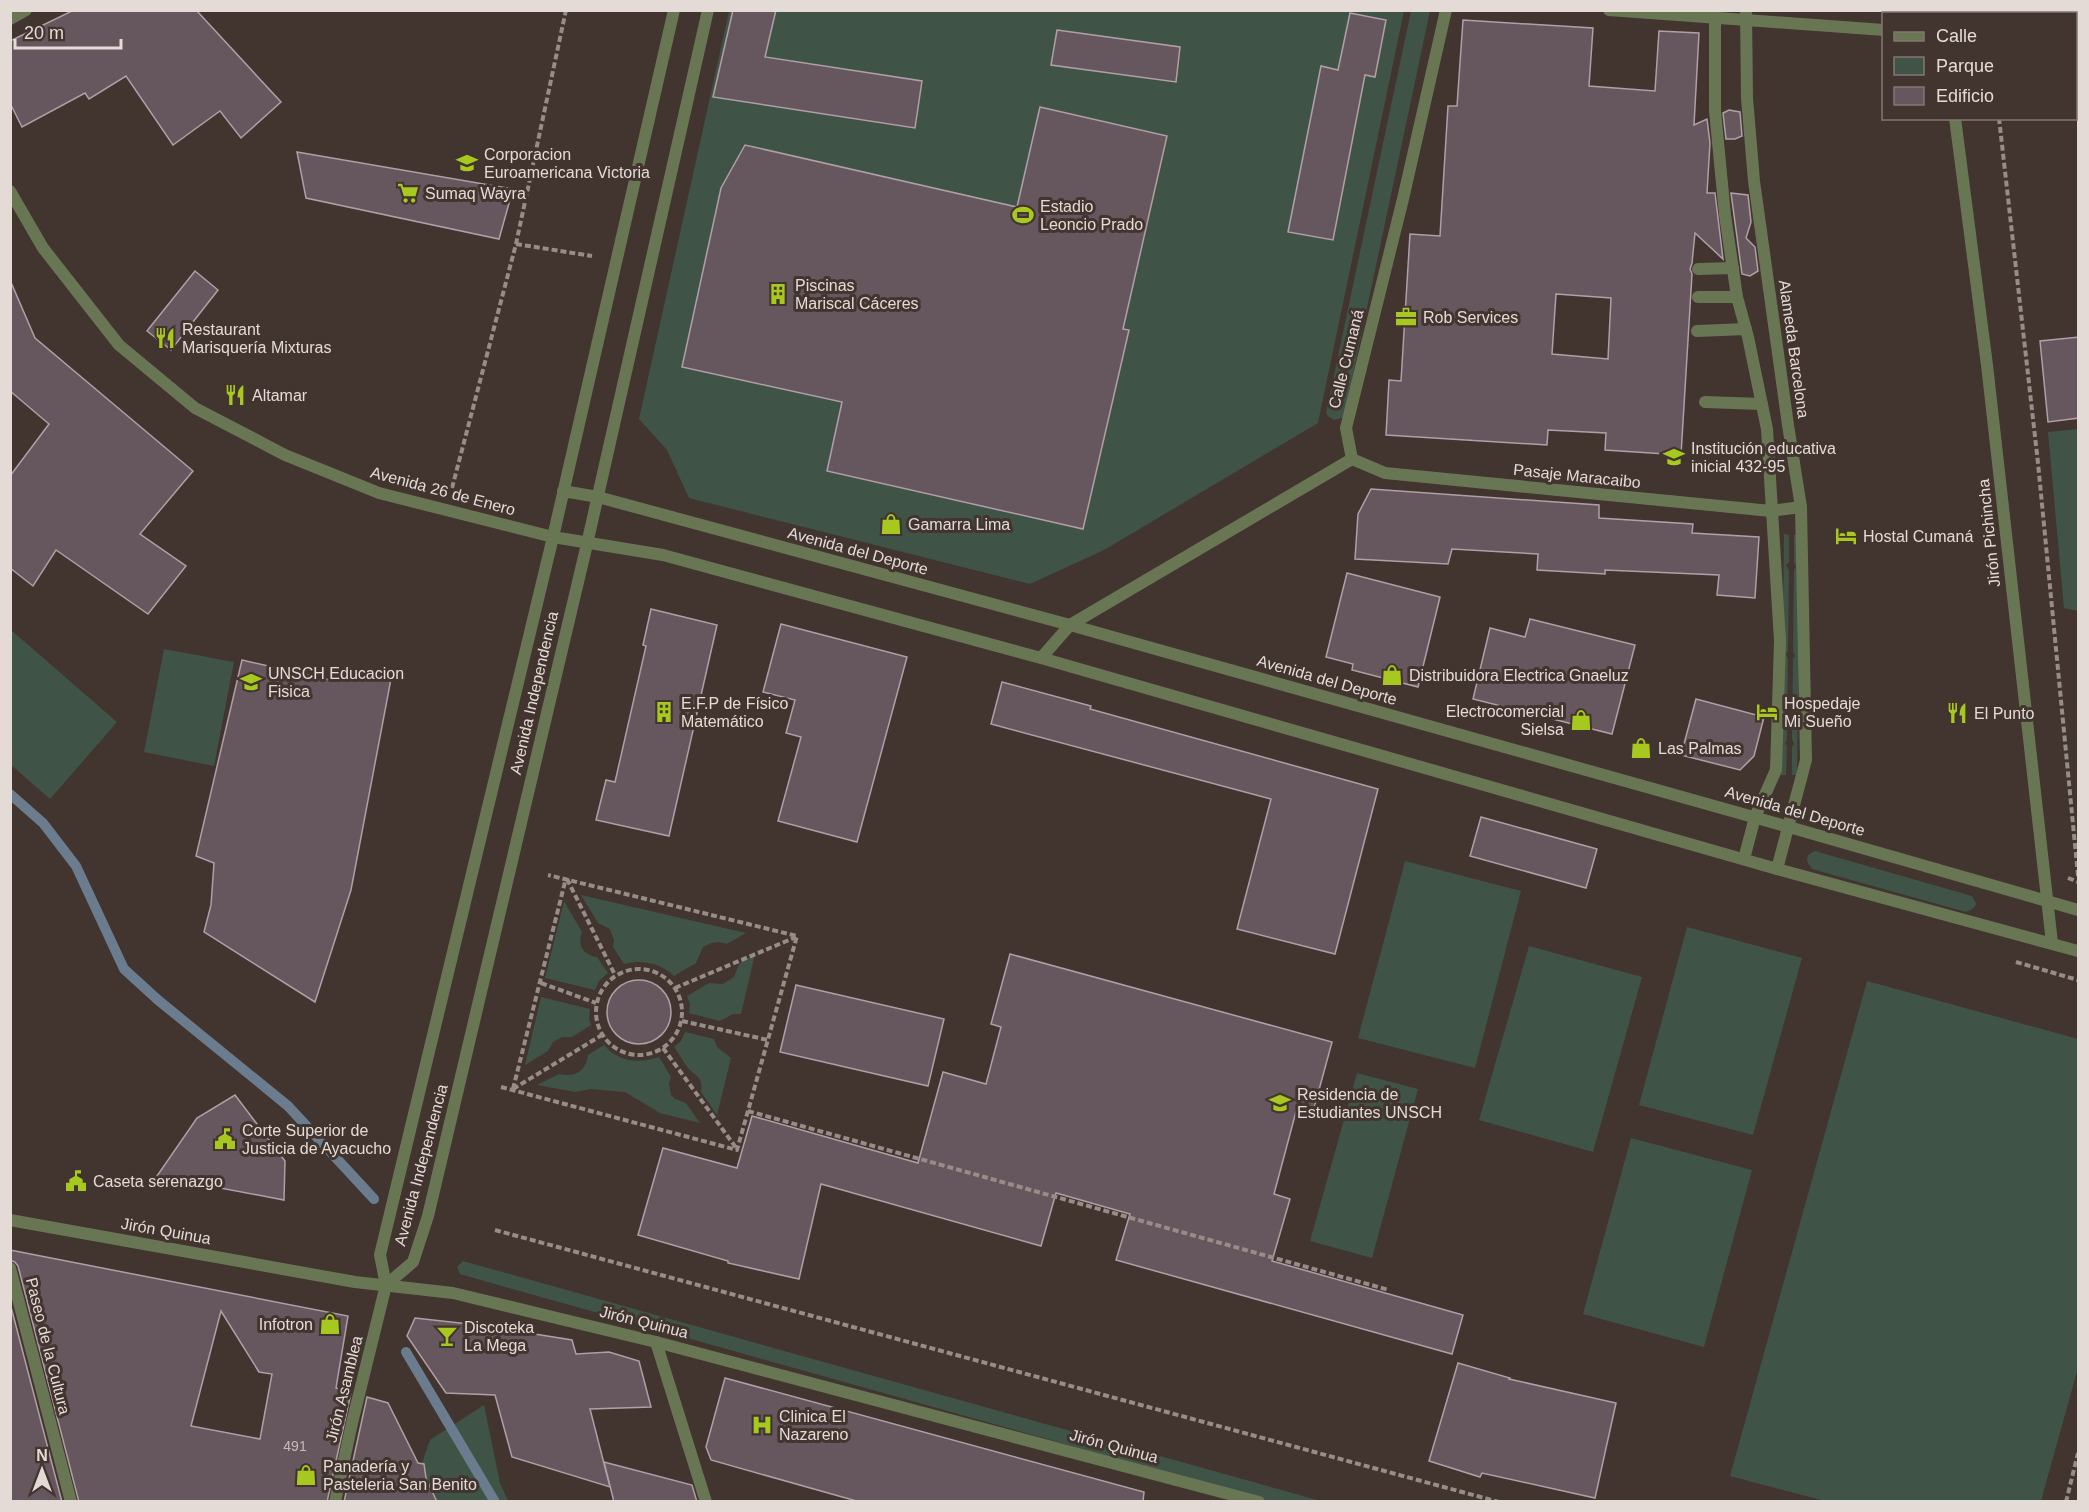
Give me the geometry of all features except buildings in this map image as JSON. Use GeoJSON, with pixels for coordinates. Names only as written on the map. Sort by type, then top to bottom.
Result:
{"type":"FeatureCollection","features":[{"type":"Feature","properties":{"kind":"street"},"geometry":{"type":"LineString","coordinates":[[10,19],[26,10]]}},
{"type":"Feature","properties":{"kind":"street","name":"Avenida Independencia"},"geometry":{"type":"LineString","coordinates":[[674,10],[580,416],[574,454],[380,1256],[386,1285],[413,1262],[428,1216],[598,497],[708,10]]}},
{"type":"Feature","properties":{"kind":"street","name":"Calle Cumaná"},"geometry":{"type":"LineString","coordinates":[[1352,459],[1346,428],[1403,199],[1446,10]]}},
{"type":"Feature","properties":{"kind":"street"},"geometry":{"type":"LineString","coordinates":[[1609,10],[1746,15],[1882,30]]}},
{"type":"Feature","properties":{"kind":"street"},"geometry":{"type":"LineString","coordinates":[[1714,14],[1715,111],[1725,215],[1737,297],[1767,429],[1780,640],[1776,770],[1755,817],[1744,859]]}},
{"type":"Feature","properties":{"kind":"street","name":"Alameda Barcelona"},"geometry":{"type":"LineString","coordinates":[[1746,15],[1747,98],[1754,181],[1801,507],[1806,760],[1777,869]]}},
{"type":"Feature","properties":{"kind":"street","name":"Jirón Pichincha"},"geometry":{"type":"LineString","coordinates":[[1955,120],[1987,365],[2052,943]]}},
{"type":"Feature","properties":{"kind":"street","name":"Avenida 26 de Enero"},"geometry":{"type":"LineString","coordinates":[[10,191],[43,248],[119,345],[195,408],[285,454],[379,493],[587,544]]}},
{"type":"Feature","properties":{"kind":"street"},"geometry":{"type":"LineString","coordinates":[[1698,269],[1733,268]]}},
{"type":"Feature","properties":{"kind":"street"},"geometry":{"type":"LineString","coordinates":[[1698,297],[1737,297]]}},
{"type":"Feature","properties":{"kind":"street"},"geometry":{"type":"LineString","coordinates":[[1697,331],[1746,329]]}},
{"type":"Feature","properties":{"kind":"street"},"geometry":{"type":"LineString","coordinates":[[1705,402],[1762,404]]}},
{"type":"Feature","properties":{"kind":"street"},"geometry":{"type":"LineString","coordinates":[[1041,658],[1070,625],[1352,459]]}},
{"type":"Feature","properties":{"kind":"street","name":"Pasaje Maracaibo"},"geometry":{"type":"LineString","coordinates":[[1352,459],[1385,473],[1772,512],[1801,507]]}},
{"type":"Feature","properties":{"kind":"street","name":"Avenida del Deporte"},"geometry":{"type":"LineString","coordinates":[[563,492],[598,497],[1070,625],[1789,826],[2079,910]]}},
{"type":"Feature","properties":{"kind":"street"},"geometry":{"type":"LineString","coordinates":[[587,544],[663,555],[1041,658],[1777,869],[2079,951]]}},
{"type":"Feature","properties":{"kind":"street","name":"Jirón Quinua"},"geometry":{"type":"LineString","coordinates":[[10,1220],[355,1282],[453,1293],[656,1342],[1259,1502]]}},
{"type":"Feature","properties":{"kind":"street","name":"Paseo de la Cultura"},"geometry":{"type":"LineString","coordinates":[[10,1268],[71,1502]]}},
{"type":"Feature","properties":{"kind":"street","name":"Jirón Asamblea"},"geometry":{"type":"LineString","coordinates":[[335,1502],[386,1285]]}},
{"type":"Feature","properties":{"kind":"street"},"geometry":{"type":"LineString","coordinates":[[656,1342],[706,1502]]}},
{"type":"Feature","properties":{"kind":"path"},"geometry":{"type":"LineString","coordinates":[[446,511],[516,244],[566,10]]}},
{"type":"Feature","properties":{"kind":"path"},"geometry":{"type":"LineString","coordinates":[[1999,120],[2038,463],[2079,876]]}},
{"type":"Feature","properties":{"kind":"path"},"geometry":{"type":"LineString","coordinates":[[516,244],[617,260]]}},
{"type":"Feature","properties":{"kind":"path"},"geometry":{"type":"LineString","coordinates":[[548,875],[797,936]]}},
{"type":"Feature","properties":{"kind":"path"},"geometry":{"type":"LineString","coordinates":[[566,878],[615,975]]}},
{"type":"Feature","properties":{"kind":"path"},"geometry":{"type":"LineString","coordinates":[[513,1089],[566,878]]}},
{"type":"Feature","properties":{"kind":"path"},"geometry":{"type":"LineString","coordinates":[[675,988],[797,936]]}},
{"type":"Feature","properties":{"kind":"path"},"geometry":{"type":"LineString","coordinates":[[737,1150],[797,936]]}},
{"type":"Feature","properties":{"kind":"path"},"geometry":{"type":"LineString","coordinates":[[631,969],[648,969],[663,976],[675,988],[682,1004],[682,1021],[675,1036],[663,1048],[647,1054],[630,1054],[614,1048],[602,1035],[596,1020],[596,1003],[602,987],[615,975],[631,969]]}},
{"type":"Feature","properties":{"kind":"path"},"geometry":{"type":"LineString","coordinates":[[541,983],[596,1003]]}},
{"type":"Feature","properties":{"kind":"path"},"geometry":{"type":"LineString","coordinates":[[682,1021],[768,1040]]}},
{"type":"Feature","properties":{"kind":"path"},"geometry":{"type":"LineString","coordinates":[[513,1089],[602,1035]]}},
{"type":"Feature","properties":{"kind":"path"},"geometry":{"type":"LineString","coordinates":[[663,1048],[737,1150]]}},
{"type":"Feature","properties":{"kind":"path"},"geometry":{"type":"LineString","coordinates":[[501,1087],[737,1150]]}},
{"type":"Feature","properties":{"kind":"path"},"geometry":{"type":"LineString","coordinates":[[748,1111],[1389,1290]]}},
{"type":"Feature","properties":{"kind":"path"},"geometry":{"type":"LineString","coordinates":[[495,1230],[1499,1502]]}},
{"type":"Feature","properties":{"kind":"path"},"geometry":{"type":"LineString","coordinates":[[2066,1502],[2079,1453]]}},
{"type":"Feature","properties":{"kind":"green space","name":"Estadio Leoncio Prado"},"geometry":{"type":"Polygon","coordinates":[[[729,11],[1404,11],[1318,423],[1104,550],[1030,584],[689,498],[667,450],[639,419],[729,11]]]}},
{"type":"Feature","properties":{"kind":"green space"},"geometry":{"type":"Polygon","coordinates":[[[1411,11],[1430,11],[1345,412],[1342,418],[1334,420],[1326,413],[1411,11]]]}},
{"type":"Feature","properties":{"kind":"green space"},"geometry":{"type":"Polygon","coordinates":[[[2078,429],[2078,611],[2064,608],[2048,432],[2078,429]]]}},
{"type":"Feature","properties":{"kind":"green space"},"geometry":{"type":"Polygon","coordinates":[[[1784,534],[1789,535],[1789,562],[1786,565],[1789,570],[1788,651],[1786,654],[1788,659],[1787,739],[1785,743],[1787,746],[1786,775],[1781,775],[1784,534]]]}},
{"type":"Feature","properties":{"kind":"green space"},"geometry":{"type":"Polygon","coordinates":[[[1794,535],[1800,535],[1797,775],[1792,775],[1793,659],[1795,656],[1793,651],[1794,570],[1796,567],[1794,535]]]}},
{"type":"Feature","properties":{"kind":"green space"},"geometry":{"type":"Polygon","coordinates":[[[11,630],[117,722],[50,799],[11,765],[11,630]]]}},
{"type":"Feature","properties":{"kind":"green space"},"geometry":{"type":"Polygon","coordinates":[[[164,649],[234,662],[214,766],[144,752],[164,649]]]}},
{"type":"Feature","properties":{"kind":"green space"},"geometry":{"type":"Polygon","coordinates":[[[1815,851],[1972,896],[1976,904],[1974,908],[1966,912],[1812,869],[1807,858],[1815,851]]]}},
{"type":"Feature","properties":{"kind":"green space"},"geometry":{"type":"Polygon","coordinates":[[[1405,861],[1521,891],[1475,1068],[1358,1038],[1405,861]]]}},
{"type":"Feature","properties":{"kind":"green space"},"geometry":{"type":"Polygon","coordinates":[[[581,895],[746,933],[727,944],[711,943],[703,947],[696,963],[674,976],[650,963],[624,964],[613,947],[614,940],[610,929],[598,923],[581,895]]]}},
{"type":"Feature","properties":{"kind":"green space"},"geometry":{"type":"Polygon","coordinates":[[[564,901],[582,932],[580,941],[582,949],[597,957],[608,973],[599,981],[595,990],[545,978],[564,901]]]}},
{"type":"Feature","properties":{"kind":"green space"},"geometry":{"type":"Polygon","coordinates":[[[1687,927],[1802,958],[1753,1135],[1639,1105],[1687,927]]]}},
{"type":"Feature","properties":{"kind":"green space"},"geometry":{"type":"Polygon","coordinates":[[[1529,946],[1642,977],[1593,1152],[1479,1120],[1529,946]]]}},
{"type":"Feature","properties":{"kind":"green space"},"geometry":{"type":"Polygon","coordinates":[[[755,954],[741,1014],[733,1014],[720,1021],[689,1013],[690,1004],[687,996],[709,983],[723,984],[734,977],[739,964],[755,954]]]}},
{"type":"Feature","properties":{"kind":"green space"},"geometry":{"type":"Polygon","coordinates":[[[1867,981],[2078,1039],[2078,1368],[2041,1501],[1825,1501],[1730,1476],[1867,981]]]}},
{"type":"Feature","properties":{"kind":"green space"},"geometry":{"type":"Polygon","coordinates":[[[541,997],[590,1009],[591,1025],[572,1037],[562,1037],[553,1042],[548,1051],[525,1065],[541,997]]]}},
{"type":"Feature","properties":{"kind":"green space"},"geometry":{"type":"Polygon","coordinates":[[[685,1032],[714,1039],[717,1047],[731,1058],[717,1115],[701,1092],[700,1080],[688,1068],[674,1047],[681,1041],[685,1032]]]}},
{"type":"Feature","properties":{"kind":"green space"},"geometry":{"type":"Polygon","coordinates":[[[604,1045],[616,1055],[630,1060],[659,1057],[671,1077],[669,1083],[671,1095],[686,1103],[700,1123],[660,1113],[625,1092],[591,1089],[575,1092],[537,1085],[559,1074],[570,1075],[579,1072],[585,1065],[588,1055],[604,1045]]]}},
{"type":"Feature","properties":{"kind":"green space"},"geometry":{"type":"Polygon","coordinates":[[[1357,1073],[1418,1089],[1372,1258],[1310,1241],[1357,1073]]]}},
{"type":"Feature","properties":{"kind":"green space"},"geometry":{"type":"Polygon","coordinates":[[[1631,1138],[1752,1170],[1704,1347],[1583,1314],[1631,1138]]]}},
{"type":"Feature","properties":{"kind":"green space"},"geometry":{"type":"Polygon","coordinates":[[[463,1261],[1321,1501],[1268,1501],[463,1275],[457,1267],[463,1261]]]}},
{"type":"Feature","properties":{"kind":"green space"},"geometry":{"type":"Polygon","coordinates":[[[484,1405],[500,1483],[508,1501],[412,1502],[418,1474],[430,1440],[484,1405]]]}},
{"type":"Feature","properties":{"kind":"waterway"},"geometry":{"type":"LineString","coordinates":[[10,794],[43,823],[76,866],[124,969],[158,1000],[288,1106],[374,1199]]}},
{"type":"Feature","properties":{"kind":"waterway"},"geometry":{"type":"LineString","coordinates":[[406,1352],[495,1502]]}},
{"type":"Feature","properties":{"kind":"place","name":"Corporacion Euroamericana Victoria"},"geometry":{"type":"Point","coordinates":[467,163]}},
{"type":"Feature","properties":{"kind":"place","name":"Sumaq Wayra"},"geometry":{"type":"Point","coordinates":[408,193]}},
{"type":"Feature","properties":{"kind":"place","name":"Estadio Leoncio Prado"},"geometry":{"type":"Point","coordinates":[1023,215]}},
{"type":"Feature","properties":{"kind":"place","name":"Piscinas Mariscal Cáceres"},"geometry":{"type":"Point","coordinates":[778,294]}},
{"type":"Feature","properties":{"kind":"place","name":"Rob Services"},"geometry":{"type":"Point","coordinates":[1406,317]}},
{"type":"Feature","properties":{"kind":"place","name":"Restaurant Marisquería Mixturas"},"geometry":{"type":"Point","coordinates":[165,338]}},
{"type":"Feature","properties":{"kind":"place","name":"Altamar"},"geometry":{"type":"Point","coordinates":[235,395]}},
{"type":"Feature","properties":{"kind":"place","name":"Institución educativa inicial 432-95"},"geometry":{"type":"Point","coordinates":[1674,457]}},
{"type":"Feature","properties":{"kind":"place","name":"Gamarra Lima"},"geometry":{"type":"Point","coordinates":[891,524]}},
{"type":"Feature","properties":{"kind":"place","name":"Hostal Cumaná"},"geometry":{"type":"Point","coordinates":[1846,536]}},
{"type":"Feature","properties":{"kind":"place","name":"Distribuidora Electrica Gnaeluz"},"geometry":{"type":"Point","coordinates":[1392,675]}},
{"type":"Feature","properties":{"kind":"place","name":"UNSCH Educacion Fisica"},"geometry":{"type":"Point","coordinates":[251,682]}},
{"type":"Feature","properties":{"kind":"place","name":"E.F.P de Físico Matemático"},"geometry":{"type":"Point","coordinates":[664,712]}},
{"type":"Feature","properties":{"kind":"place","name":"Hospedaje Mi Sueño"},"geometry":{"type":"Point","coordinates":[1767,712]}},
{"type":"Feature","properties":{"kind":"place","name":"El Punto"},"geometry":{"type":"Point","coordinates":[1957,713]}},
{"type":"Feature","properties":{"kind":"place","name":"Electrocomercial Sielsa"},"geometry":{"type":"Point","coordinates":[1581,720]}},
{"type":"Feature","properties":{"kind":"place","name":"Las Palmas"},"geometry":{"type":"Point","coordinates":[1641,748]}},
{"type":"Feature","properties":{"kind":"place","name":"Residencia de Estudiantes UNSCH"},"geometry":{"type":"Point","coordinates":[1280,1103]}},
{"type":"Feature","properties":{"kind":"place","name":"Corte Superior de Justicia de Ayacucho"},"geometry":{"type":"Point","coordinates":[225,1139]}},
{"type":"Feature","properties":{"kind":"place","name":"Caseta serenazgo"},"geometry":{"type":"Point","coordinates":[76,1181]}},
{"type":"Feature","properties":{"kind":"place","name":"Infotron"},"geometry":{"type":"Point","coordinates":[330,1324]}},
{"type":"Feature","properties":{"kind":"place","name":"Discoteka La Mega"},"geometry":{"type":"Point","coordinates":[447,1336]}},
{"type":"Feature","properties":{"kind":"place","name":"Clinica El Nazareno"},"geometry":{"type":"Point","coordinates":[762,1425]}},
{"type":"Feature","properties":{"kind":"place","name":"Panadería y Pasteleria San Benito"},"geometry":{"type":"Point","coordinates":[306,1475]}}]}
